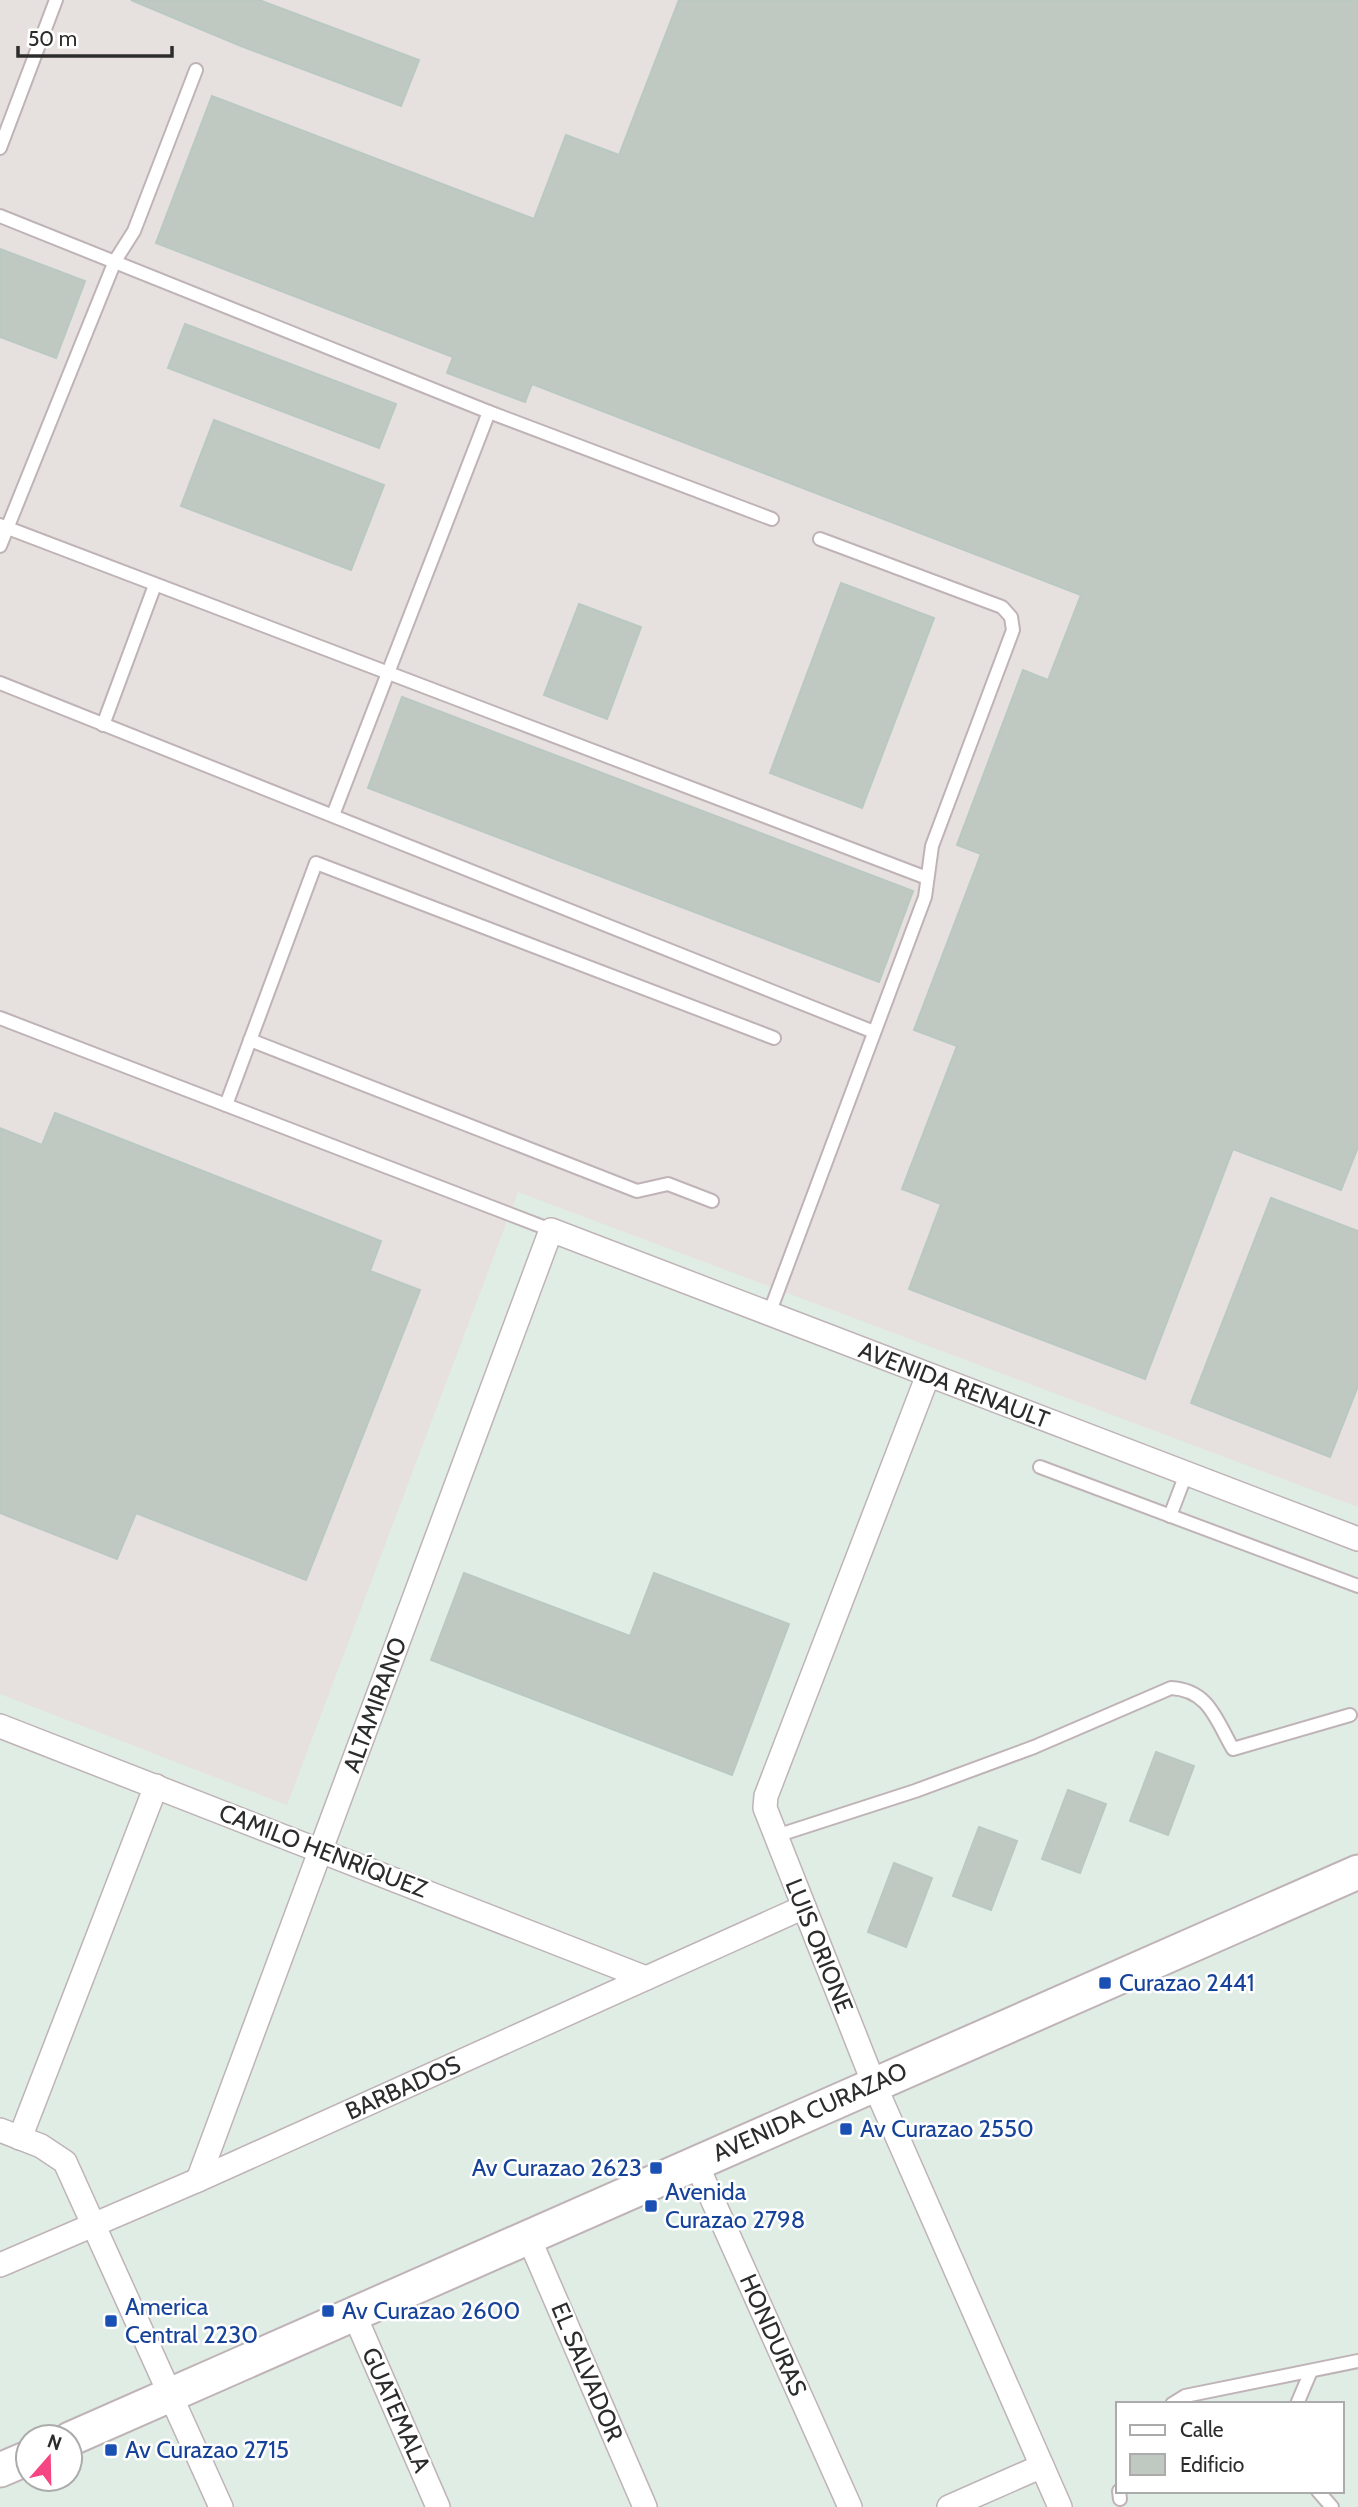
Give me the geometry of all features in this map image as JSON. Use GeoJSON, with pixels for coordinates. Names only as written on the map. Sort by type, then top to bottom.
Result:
{"type":"FeatureCollection","features":[{"type":"Feature","properties":{"kind":"street","name":"AVENIDA RENAULT"},"geometry":{"type":"LineString","coordinates":[[551,1230],[1358,1539]]}},
{"type":"Feature","properties":{"kind":"street","name":"ALTAMIRANO"},"geometry":{"type":"LineString","coordinates":[[198,2180],[551,1230]]}},
{"type":"Feature","properties":{"kind":"street","name":"LUIS ORIONE"},"geometry":{"type":"LineString","coordinates":[[928,1375],[766,1796],[765,1808],[874,2084],[1060,2507]]}},
{"type":"Feature","properties":{"kind":"street","name":"CAMILO HENRÍQUEZ"},"geometry":{"type":"LineString","coordinates":[[0,1726],[646,1978]]}},
{"type":"Feature","properties":{"kind":"street"},"geometry":{"type":"LineString","coordinates":[[156,1786],[10,2134],[41,2146],[65,2162],[221,2507]]}},
{"type":"Feature","properties":{"kind":"street","name":"AVENIDA CURAZAO"},"geometry":{"type":"LineString","coordinates":[[84,2433],[1358,1872]]}},
{"type":"Feature","properties":{"kind":"street","name":"BARBADOS"},"geometry":{"type":"LineString","coordinates":[[0,2265],[198,2180],[804,1907]]}},
{"type":"Feature","properties":{"kind":"street","name":"HONDURAS"},"geometry":{"type":"LineString","coordinates":[[696,2163],[850,2507]]}},
{"type":"Feature","properties":{"kind":"street","name":"EL SALVADOR"},"geometry":{"type":"LineString","coordinates":[[528,2236],[645,2507]]}},
{"type":"Feature","properties":{"kind":"street","name":"GUATEMALA"},"geometry":{"type":"LineString","coordinates":[[354,2314],[438,2507]]}},
{"type":"Feature","properties":{"kind":"street"},"geometry":{"type":"LineString","coordinates":[[949,2507],[1042,2466]]}},
{"type":"Feature","properties":{"kind":"lane"},"geometry":{"type":"LineString","coordinates":[[1,139],[56,0]]}},
{"type":"Feature","properties":{"kind":"lane"},"geometry":{"type":"LineString","coordinates":[[0,545],[4,526],[115,261],[134,231],[196,70]]}},
{"type":"Feature","properties":{"kind":"lane"},"geometry":{"type":"LineString","coordinates":[[0,216],[489,412],[772,519]]}},
{"type":"Feature","properties":{"kind":"lane"},"geometry":{"type":"LineString","coordinates":[[333,815],[489,412]]}},
{"type":"Feature","properties":{"kind":"lane"},"geometry":{"type":"LineString","coordinates":[[4,526],[927,878]]}},
{"type":"Feature","properties":{"kind":"lane"},"geometry":{"type":"LineString","coordinates":[[769,1314],[925,897],[932,846],[1013,630],[1011,617],[1002,607],[820,539]]}},
{"type":"Feature","properties":{"kind":"lane"},"geometry":{"type":"LineString","coordinates":[[103,725],[155,584]]}},
{"type":"Feature","properties":{"kind":"lane"},"geometry":{"type":"LineString","coordinates":[[0,683],[874,1032]]}},
{"type":"Feature","properties":{"kind":"lane"},"geometry":{"type":"LineString","coordinates":[[226,1105],[316,863],[774,1038]]}},
{"type":"Feature","properties":{"kind":"lane"},"geometry":{"type":"LineString","coordinates":[[0,1018],[551,1230]]}},
{"type":"Feature","properties":{"kind":"lane"},"geometry":{"type":"LineString","coordinates":[[250,1040],[637,1191],[668,1184],[712,1201]]}},
{"type":"Feature","properties":{"kind":"lane"},"geometry":{"type":"LineString","coordinates":[[1040,1467],[1358,1586]]}},
{"type":"Feature","properties":{"kind":"lane"},"geometry":{"type":"LineString","coordinates":[[1170,1516],[1186,1474]]}},
{"type":"Feature","properties":{"kind":"lane"},"geometry":{"type":"LineString","coordinates":[[776,1836],[915,1791],[1034,1747],[1171,1688],[1188,1689],[1206,1702],[1233,1749],[1350,1715]]}},
{"type":"Feature","properties":{"kind":"lane"},"geometry":{"type":"LineString","coordinates":[[1175,2402],[1185,2396],[1358,2361]]}},
{"type":"Feature","properties":{"kind":"lane"},"geometry":{"type":"LineString","coordinates":[[1298,2402],[1311,2371]]}},
{"type":"Feature","properties":{"kind":"lane"},"geometry":{"type":"LineString","coordinates":[[1320,2493],[1332,2507]]}},
{"type":"Feature","properties":{"kind":"shaded area"},"geometry":{"type":"Polygon","coordinates":[[[0,0],[1358,0],[1358,1507],[518,1192],[287,1805],[0,1694],[0,0]]]}},
{"type":"Feature","properties":{"kind":"building"},"geometry":{"type":"Polygon","coordinates":[[[131,0],[259,0],[419,60],[401,106],[241,46],[131,0]]]}},
{"type":"Feature","properties":{"kind":"building"},"geometry":{"type":"Polygon","coordinates":[[[679,0],[1358,0],[1358,1147],[1341,1190],[1233,1149],[1145,1379],[909,1289],[941,1204],[902,1189],[957,1046],[914,1030],[981,854],[957,845],[1023,670],[1048,680],[1081,595],[532,384],[525,402],[447,373],[453,357],[156,243],[212,96],[534,219],[566,135],[619,155],[679,0]]]}},
{"type":"Feature","properties":{"kind":"building"},"geometry":{"type":"Polygon","coordinates":[[[0,249],[85,281],[56,358],[0,337],[0,249]]]}},
{"type":"Feature","properties":{"kind":"building"},"geometry":{"type":"Polygon","coordinates":[[[185,324],[396,404],[379,448],[168,368],[185,324]]]}},
{"type":"Feature","properties":{"kind":"building"},"geometry":{"type":"Polygon","coordinates":[[[214,420],[384,485],[351,570],[181,506],[214,420]]]}},
{"type":"Feature","properties":{"kind":"building"},"geometry":{"type":"Polygon","coordinates":[[[841,583],[934,618],[862,808],[770,773],[841,583]]]}},
{"type":"Feature","properties":{"kind":"building"},"geometry":{"type":"Polygon","coordinates":[[[579,604],[641,627],[607,719],[544,695],[579,604]]]}},
{"type":"Feature","properties":{"kind":"building"},"geometry":{"type":"Polygon","coordinates":[[[402,697],[913,891],[879,982],[368,788],[402,697]]]}},
{"type":"Feature","properties":{"kind":"building"},"geometry":{"type":"Polygon","coordinates":[[[55,1113],[381,1241],[370,1271],[420,1290],[306,1580],[136,1513],[117,1559],[0,1513],[0,1128],[42,1145],[55,1113]]]}},
{"type":"Feature","properties":{"kind":"building"},"geometry":{"type":"Polygon","coordinates":[[[1271,1198],[1358,1231],[1358,1386],[1330,1457],[1191,1403],[1271,1198]]]}},
{"type":"Feature","properties":{"kind":"building"},"geometry":{"type":"Polygon","coordinates":[[[464,1573],[630,1636],[654,1573],[789,1624],[732,1775],[431,1660],[464,1573]]]}},
{"type":"Feature","properties":{"kind":"building"},"geometry":{"type":"Polygon","coordinates":[[[1156,1752],[1194,1766],[1168,1835],[1130,1821],[1156,1752]]]}},
{"type":"Feature","properties":{"kind":"building"},"geometry":{"type":"Polygon","coordinates":[[[1068,1790],[1106,1804],[1080,1873],[1042,1859],[1068,1790]]]}},
{"type":"Feature","properties":{"kind":"building"},"geometry":{"type":"Polygon","coordinates":[[[979,1827],[1017,1841],[991,1910],[953,1896],[979,1827]]]}},
{"type":"Feature","properties":{"kind":"building"},"geometry":{"type":"Polygon","coordinates":[[[894,1863],[932,1878],[906,1947],[868,1932],[894,1863]]]}},
{"type":"Feature","properties":{"kind":"place","name":"Curazao 2441"},"geometry":{"type":"Point","coordinates":[1105,1983]}},
{"type":"Feature","properties":{"kind":"place","name":"Av Curazao 2550"},"geometry":{"type":"Point","coordinates":[846,2129]}},
{"type":"Feature","properties":{"kind":"place","name":"Av Curazao 2623"},"geometry":{"type":"Point","coordinates":[656,2168]}},
{"type":"Feature","properties":{"kind":"place","name":"Avenida Curazao 2798"},"geometry":{"type":"Point","coordinates":[651,2206]}},
{"type":"Feature","properties":{"kind":"place","name":"Av Curazao 2600"},"geometry":{"type":"Point","coordinates":[328,2311]}},
{"type":"Feature","properties":{"kind":"place","name":"America Central 2230"},"geometry":{"type":"Point","coordinates":[111,2321]}},
{"type":"Feature","properties":{"kind":"place","name":"Av Curazao 2715"},"geometry":{"type":"Point","coordinates":[111,2450]}}]}
